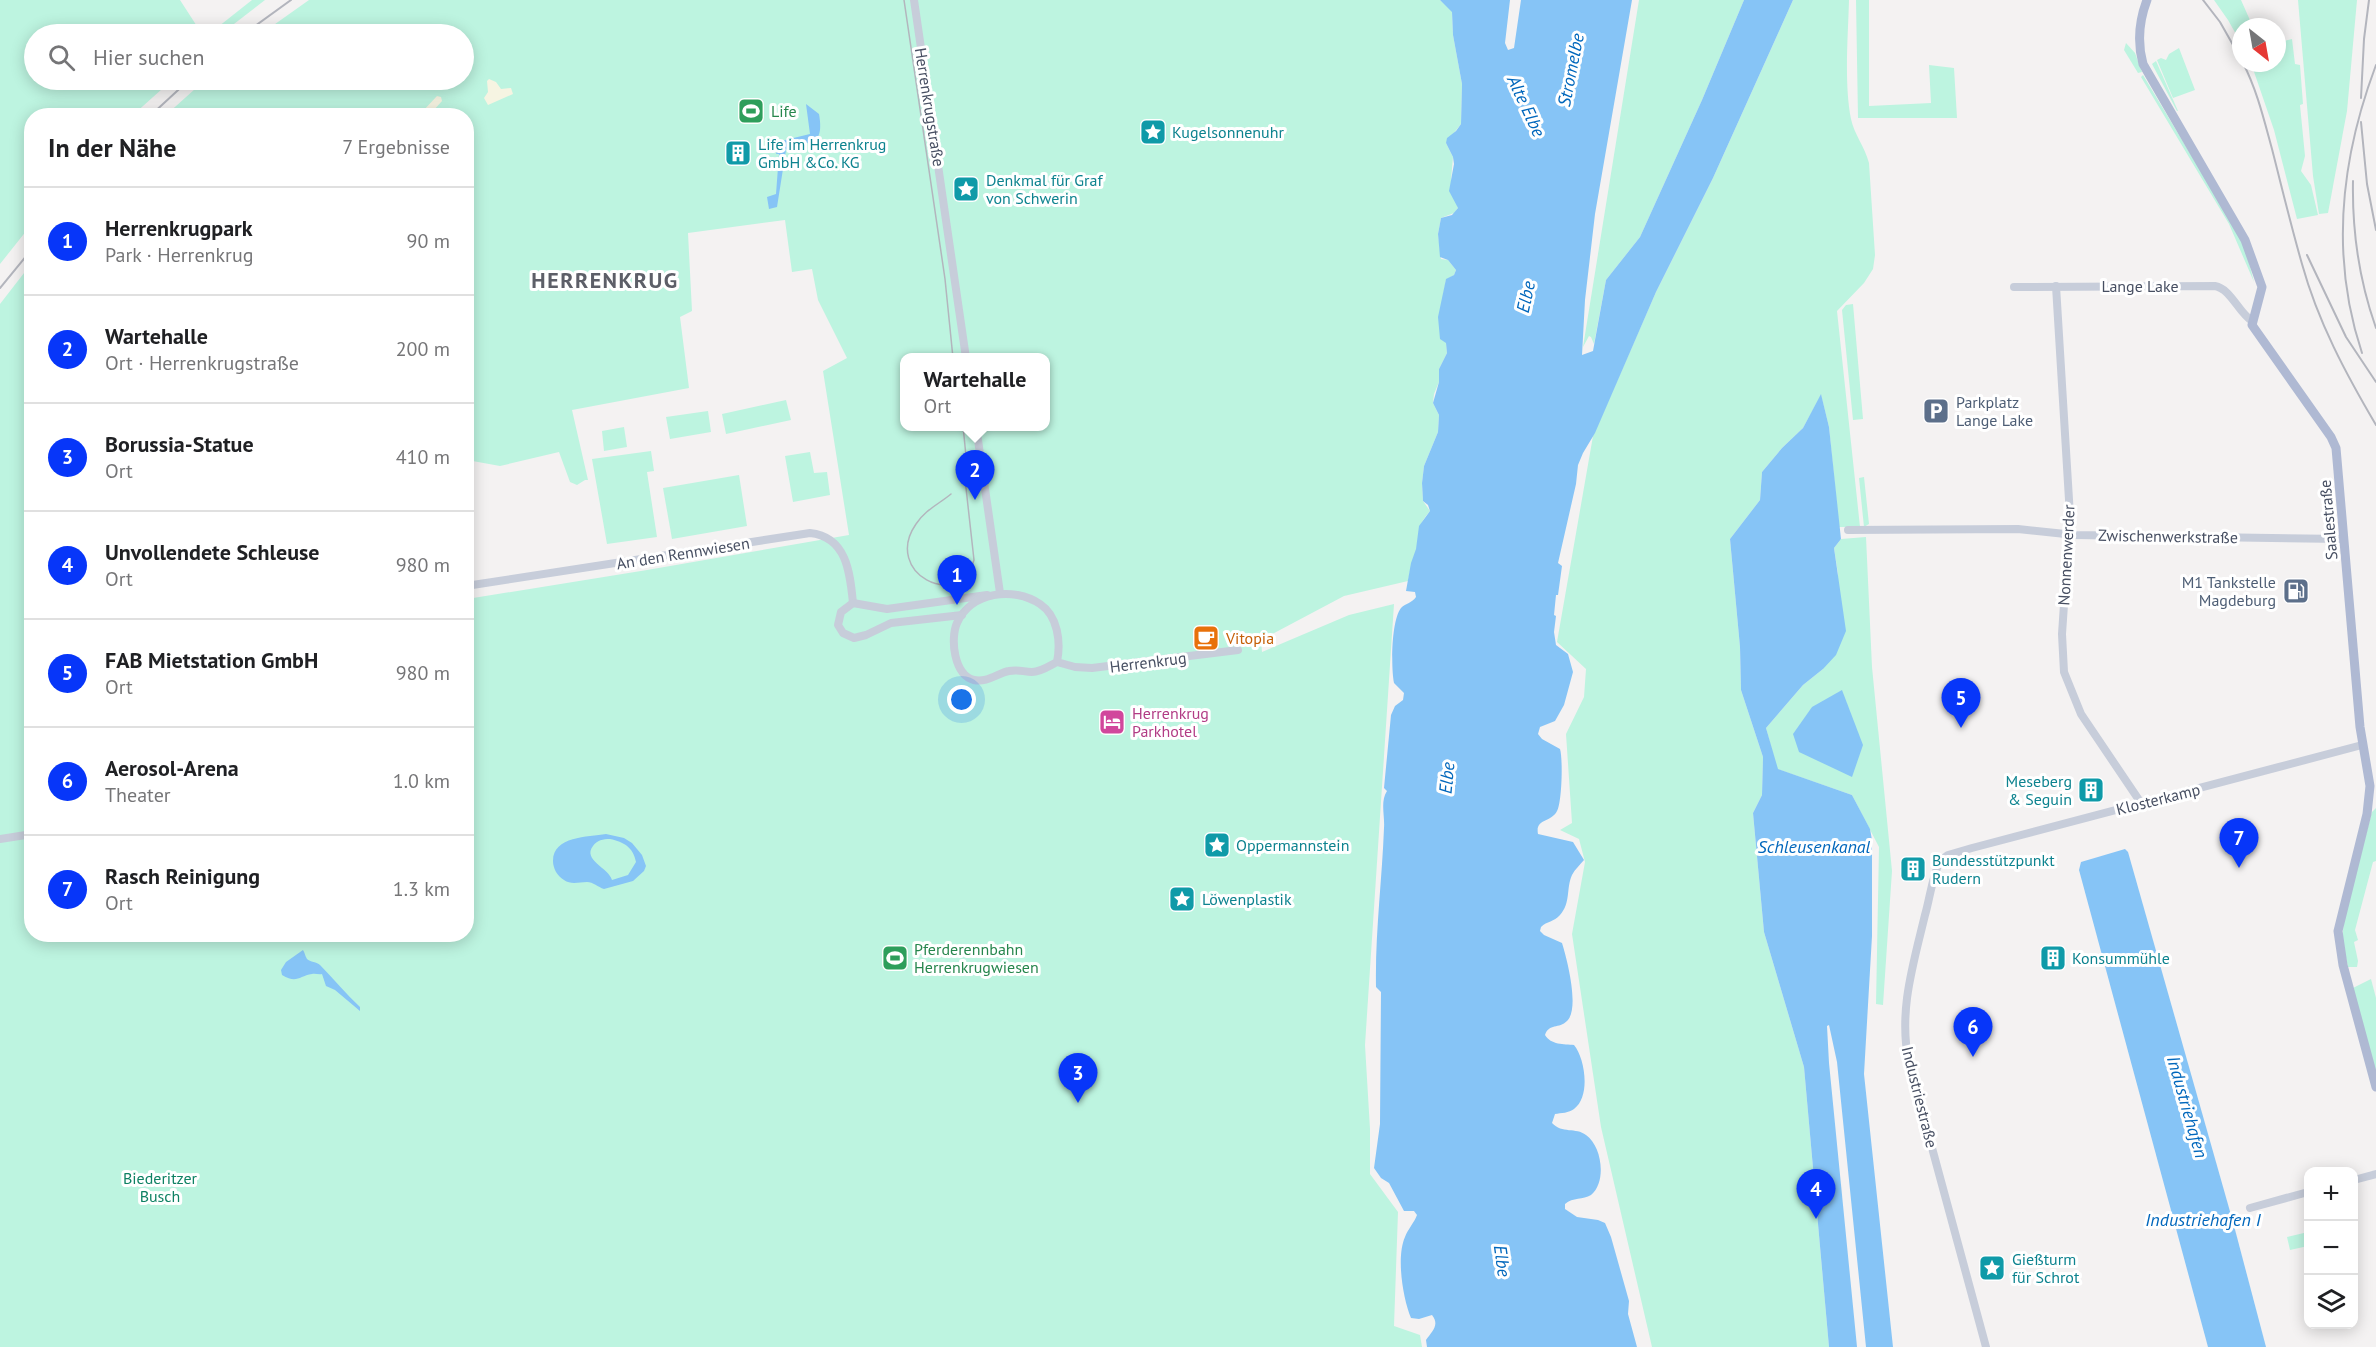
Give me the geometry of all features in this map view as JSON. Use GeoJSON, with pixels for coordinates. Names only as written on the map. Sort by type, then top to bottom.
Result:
{"type":"FeatureCollection","features":[{"type":"Feature","properties":{"kind":"main road"},"geometry":{"type":"LineString","coordinates":[[2147,0],[2142,13],[2139,37],[2143,64],[2245,240],[2262,287],[2252,321]]}},
{"type":"Feature","properties":{"kind":"main road","name":"Saalestraße"},"geometry":{"type":"LineString","coordinates":[[2252,321],[2252,325],[2334,442],[2337,455],[2362,745],[2373,780],[2372,799],[2338,931],[2343,965],[2376,1087]]}},
{"type":"Feature","properties":{"kind":"street","name":"Herrenkrugstraße"},"geometry":{"type":"LineString","coordinates":[[914,0],[965,353]]}},
{"type":"Feature","properties":{"kind":"street","name":"Lange Lake"},"geometry":{"type":"LineString","coordinates":[[2014,287],[2207,285],[2222,288],[2252,321]]}},
{"type":"Feature","properties":{"kind":"street","name":"Nonnenwerder"},"geometry":{"type":"LineString","coordinates":[[2056,286],[2070,510],[2062,641],[2064,672],[2084,720],[2141,803]]}},
{"type":"Feature","properties":{"kind":"street"},"geometry":{"type":"LineString","coordinates":[[977,431],[1000,593]]}},
{"type":"Feature","properties":{"kind":"street","name":"Zwischenwerkstraße"},"geometry":{"type":"LineString","coordinates":[[1848,530],[2018,528],[2069,535],[2344,539]]}},
{"type":"Feature","properties":{"kind":"street","name":"An den Rennwiesen"},"geometry":{"type":"LineString","coordinates":[[474,585],[810,533],[831,540],[841,550],[848,570],[853,603]]}},
{"type":"Feature","properties":{"kind":"street"},"geometry":{"type":"LineString","coordinates":[[990,595],[962,615],[891,623],[854,638],[843,633],[838,622],[841,612],[853,603],[887,609],[1000,593],[1028,598],[1038,602],[1049,612],[1057,630],[1058,662]]}},
{"type":"Feature","properties":{"kind":"street","name":"Herrenkrug"},"geometry":{"type":"LineString","coordinates":[[962,615],[955,632],[956,657],[960,668],[974,680],[987,679],[1013,670],[1038,671],[1058,662],[1092,668],[1238,650]]}},
{"type":"Feature","properties":{"kind":"street","name":"Klosterkamp"},"geometry":{"type":"LineString","coordinates":[[1954,853],[2362,745]]}},
{"type":"Feature","properties":{"kind":"street"},"geometry":{"type":"LineString","coordinates":[[0,838],[24,835]]}},
{"type":"Feature","properties":{"kind":"street","name":"Industriestraße"},"geometry":{"type":"LineString","coordinates":[[1954,853],[1940,861],[1936,873],[1906,994],[1905,1042],[1986,1347]]}},
{"type":"Feature","properties":{"kind":"street"},"geometry":{"type":"LineString","coordinates":[[2358,1179],[2376,1174]]}},
{"type":"Feature","properties":{"kind":"street"},"geometry":{"type":"LineString","coordinates":[[2250,1208],[2304,1193]]}},
{"type":"Feature","properties":{"kind":"green space"},"geometry":{"type":"Polygon","coordinates":[[[0,0],[180,0],[196,24],[24,24],[24,90],[161,90],[141,108],[24,108],[24,234],[0,264],[0,0]]]}},
{"type":"Feature","properties":{"kind":"green space"},"geometry":{"type":"Polygon","coordinates":[[[252,0],[265,0],[234,24],[222,24],[252,0]]]}},
{"type":"Feature","properties":{"kind":"green space","name":"Biederitzer Busch"},"geometry":{"type":"Polygon","coordinates":[[[309,0],[1440,0],[1452,11],[1453,35],[1462,84],[1461,124],[1446,143],[1453,157],[1451,180],[1458,208],[1454,213],[1441,218],[1438,234],[1441,259],[1448,260],[1456,270],[1454,275],[1446,280],[1443,296],[1447,353],[1439,369],[1439,382],[1434,394],[1433,403],[1439,415],[1438,432],[1424,466],[1422,483],[1423,501],[1430,511],[1420,528],[1408,581],[1344,596],[1261,640],[1262,652],[1349,615],[1394,604],[1365,1045],[1370,1174],[1398,1212],[1394,1326],[1420,1335],[1422,1347],[0,1347],[0,304],[24,273],[24,942],[474,942],[474,598],[849,535],[823,371],[847,358],[818,300],[812,269],[792,272],[785,220],[688,233],[692,311],[680,317],[689,388],[572,410],[588,480],[577,485],[570,482],[559,452],[500,466],[474,461],[474,108],[174,108],[194,90],[474,90],[474,24],[275,24],[309,0]]]}},
{"type":"Feature","properties":{"kind":"green space"},"geometry":{"type":"Polygon","coordinates":[[[1639,0],[1744,0],[1640,237],[1606,280],[1594,344],[1589,336],[1583,347],[1639,0]]]}},
{"type":"Feature","properties":{"kind":"green space"},"geometry":{"type":"Polygon","coordinates":[[[1793,0],[1849,0],[1847,60],[1849,105],[1852,125],[1869,163],[1875,255],[1873,269],[1864,283],[1837,311],[1860,527],[1839,527],[1829,427],[1821,395],[1803,428],[1762,472],[1760,500],[1730,539],[1740,647],[1741,690],[1763,757],[1762,795],[1753,813],[1764,932],[1804,1067],[1829,1347],[1652,1347],[1601,1127],[1572,934],[1585,862],[1579,839],[1560,830],[1572,823],[1566,734],[1584,697],[1586,669],[1557,642],[1593,436],[1656,292],[1713,178],[1793,0]]]}},
{"type":"Feature","properties":{"kind":"green space"},"geometry":{"type":"Polygon","coordinates":[[[1856,0],[1869,0],[1869,106],[1931,103],[1929,65],[1954,68],[1957,118],[1858,118],[1856,0]]]}},
{"type":"Feature","properties":{"kind":"green space"},"geometry":{"type":"Polygon","coordinates":[[[2214,0],[2241,0],[2249,18],[2232,18],[2232,27],[2214,0]]]}},
{"type":"Feature","properties":{"kind":"green space"},"geometry":{"type":"Polygon","coordinates":[[[2298,0],[2357,0],[2347,111],[2328,213],[2319,214],[2313,176],[2298,0]]]}},
{"type":"Feature","properties":{"kind":"green space"},"geometry":{"type":"Polygon","coordinates":[[[2292,39],[2295,64],[2300,65],[2303,104],[2300,105],[2305,156],[2301,171],[2311,185],[2318,215],[2297,219],[2274,130],[2254,72],[2286,72],[2286,41],[2292,39]]]}},
{"type":"Feature","properties":{"kind":"green space"},"geometry":{"type":"Polygon","coordinates":[[[2126,43],[2135,53],[2142,72],[2138,73],[2124,50],[2126,43]]]}},
{"type":"Feature","properties":{"kind":"green space"},"geometry":{"type":"Polygon","coordinates":[[[2179,48],[2195,90],[2173,98],[2157,60],[2161,58],[2166,60],[2169,54],[2179,48]]]}},
{"type":"Feature","properties":{"kind":"green space"},"geometry":{"type":"Polygon","coordinates":[[[2156,61],[2178,111],[2152,64],[2156,61]]]}},
{"type":"Feature","properties":{"kind":"green space"},"geometry":{"type":"Polygon","coordinates":[[[2143,75],[2239,235],[2254,282],[2229,224],[2141,77],[2143,75]]]}},
{"type":"Feature","properties":{"kind":"green space"},"geometry":{"type":"Polygon","coordinates":[[[1853,304],[1863,419],[1853,420],[1842,310],[1846,305],[1853,304]]]}},
{"type":"Feature","properties":{"kind":"green space"},"geometry":{"type":"Polygon","coordinates":[[[786,400],[791,420],[726,434],[722,414],[786,400]]]}},
{"type":"Feature","properties":{"kind":"green space"},"geometry":{"type":"Polygon","coordinates":[[[708,411],[711,432],[670,439],[666,417],[708,411]]]}},
{"type":"Feature","properties":{"kind":"green space"},"geometry":{"type":"Polygon","coordinates":[[[624,427],[627,447],[604,451],[602,431],[624,427]]]}},
{"type":"Feature","properties":{"kind":"green space"},"geometry":{"type":"Polygon","coordinates":[[[651,451],[654,471],[647,472],[657,537],[607,544],[592,459],[651,451]]]}},
{"type":"Feature","properties":{"kind":"green space"},"geometry":{"type":"Polygon","coordinates":[[[810,452],[814,473],[827,472],[830,495],[793,502],[785,456],[810,452]]]}},
{"type":"Feature","properties":{"kind":"green space"},"geometry":{"type":"Polygon","coordinates":[[[739,475],[747,526],[672,539],[663,488],[739,475]]]}},
{"type":"Feature","properties":{"kind":"green space"},"geometry":{"type":"Polygon","coordinates":[[[1864,477],[1869,524],[1864,527],[1859,478],[1864,477]]]}},
{"type":"Feature","properties":{"kind":"green space"},"geometry":{"type":"Polygon","coordinates":[[[1866,537],[1872,667],[1892,871],[1883,1005],[1876,1004],[1879,847],[1852,795],[1777,769],[1766,728],[1803,685],[1823,669],[1838,574],[1834,548],[1841,539],[1866,537]]]}},
{"type":"Feature","properties":{"kind":"green space"},"geometry":{"type":"Polygon","coordinates":[[[2376,808],[2376,861],[2373,862],[2355,930],[2358,940],[2354,942],[2357,967],[2348,967],[2342,939],[2345,913],[2372,812],[2376,808]]]}},
{"type":"Feature","properties":{"kind":"green space"},"geometry":{"type":"Polygon","coordinates":[[[2371,979],[2376,998],[2376,1073],[2353,988],[2371,979]]]}},
{"type":"Feature","properties":{"kind":"green space"},"geometry":{"type":"Polygon","coordinates":[[[2304,1233],[2304,1247],[2290,1250],[2287,1237],[2304,1233]]]}},
{"type":"Feature","properties":{"kind":"sand"},"geometry":{"type":"Polygon","coordinates":[[[489,79],[496,82],[501,89],[511,88],[513,94],[488,105],[484,98],[488,92],[487,81],[489,79]]]}},
{"type":"Feature","properties":{"kind":"sand"},"geometry":{"type":"Polygon","coordinates":[[[437,96],[441,97],[442,101],[436,108],[426,108],[437,96]]]}},
{"type":"Feature","properties":{"kind":"water"},"geometry":{"type":"Polygon","coordinates":[[[1440,0],[1510,0],[1505,43],[1508,50],[1514,48],[1521,0],[1632,0],[1595,214],[1585,300],[1582,355],[1593,351],[1606,280],[1640,237],[1744,0],[1793,0],[1713,178],[1656,292],[1595,433],[1578,465],[1576,484],[1558,563],[1562,566],[1554,615],[1556,616],[1554,632],[1556,645],[1568,654],[1573,672],[1564,705],[1555,721],[1540,727],[1538,734],[1542,739],[1560,749],[1562,771],[1559,806],[1554,815],[1539,825],[1538,834],[1573,842],[1584,860],[1572,875],[1563,910],[1558,917],[1541,927],[1540,931],[1562,943],[1572,995],[1571,1015],[1567,1021],[1552,1027],[1545,1035],[1554,1042],[1574,1045],[1581,1059],[1584,1077],[1583,1096],[1579,1103],[1570,1111],[1555,1114],[1552,1123],[1560,1128],[1578,1131],[1591,1140],[1599,1155],[1601,1173],[1596,1189],[1591,1195],[1568,1202],[1565,1204],[1565,1209],[1577,1217],[1605,1223],[1629,1301],[1628,1314],[1637,1347],[1427,1347],[1426,1340],[1435,1322],[1432,1315],[1419,1319],[1411,1318],[1405,1300],[1401,1266],[1402,1245],[1417,1215],[1414,1211],[1404,1211],[1389,1183],[1381,1178],[1374,1168],[1380,1124],[1381,992],[1376,987],[1376,967],[1384,828],[1383,804],[1387,791],[1384,788],[1391,715],[1395,706],[1403,700],[1404,693],[1394,683],[1392,656],[1394,633],[1401,608],[1416,597],[1415,592],[1406,591],[1419,526],[1430,511],[1428,505],[1423,501],[1422,483],[1424,466],[1438,432],[1439,415],[1433,403],[1439,382],[1439,369],[1447,353],[1446,343],[1440,339],[1438,317],[1446,279],[1454,275],[1456,270],[1448,260],[1440,257],[1438,234],[1441,218],[1452,215],[1458,208],[1449,191],[1454,164],[1446,143],[1447,138],[1461,124],[1462,84],[1453,35],[1452,12],[1440,0]]]}},
{"type":"Feature","properties":{"kind":"water"},"geometry":{"type":"Polygon","coordinates":[[[806,104],[819,114],[819,135],[816,140],[792,146],[786,150],[777,207],[769,209],[767,197],[776,194],[779,154],[776,154],[781,141],[810,134],[806,104]]]}},
{"type":"Feature","properties":{"kind":"water","name":"Schleusenkanal"},"geometry":{"type":"Polygon","coordinates":[[[1821,394],[1829,427],[1841,539],[1834,548],[1846,631],[1836,655],[1803,685],[1766,728],[1778,769],[1852,795],[1870,829],[1872,936],[1864,1074],[1893,1347],[1866,1347],[1837,1062],[1829,1025],[1827,1026],[1829,1063],[1857,1347],[1829,1347],[1804,1067],[1764,932],[1753,813],[1762,795],[1763,757],[1741,690],[1740,647],[1730,539],[1760,500],[1762,472],[1803,428],[1821,394]]]}},
{"type":"Feature","properties":{"kind":"water"},"geometry":{"type":"Polygon","coordinates":[[[1842,690],[1863,745],[1852,777],[1799,752],[1793,734],[1812,707],[1842,690]]]}},
{"type":"Feature","properties":{"kind":"water"},"geometry":{"type":"Polygon","coordinates":[[[606,834],[624,838],[632,843],[642,855],[646,866],[633,881],[604,889],[589,882],[567,882],[556,872],[553,864],[555,853],[565,842],[581,837],[606,834]],[[615,840],[598,841],[591,851],[593,860],[612,880],[628,875],[636,862],[630,849],[615,840]]]}},
{"type":"Feature","properties":{"kind":"water","name":"Industriehafen I"},"geometry":{"type":"Polygon","coordinates":[[[2125,849],[2128,852],[2233,1222],[2266,1347],[2208,1347],[2079,870],[2081,862],[2125,849]]]}},
{"type":"Feature","properties":{"kind":"water"},"geometry":{"type":"Polygon","coordinates":[[[303,950],[307,959],[320,965],[360,1007],[360,1011],[335,990],[326,986],[322,974],[295,979],[282,975],[281,970],[286,962],[303,950]]]}},
{"type":"Feature","properties":{"kind":"tram line"},"geometry":{"type":"LineString","coordinates":[[904,0],[945,279],[952,353]]}},
{"type":"Feature","properties":{"kind":"tram line"},"geometry":{"type":"LineString","coordinates":[[951,494],[920,519],[908,542],[909,558],[915,571],[927,580],[940,584],[954,583],[966,575],[974,560],[965,479],[964,431]]}},
{"type":"Feature","properties":{"kind":"railway"},"geometry":{"type":"LineString","coordinates":[[258,24],[291,0]]}},
{"type":"Feature","properties":{"kind":"railway"},"geometry":{"type":"LineString","coordinates":[[2203,0],[2220,22],[2232,43]]}},
{"type":"Feature","properties":{"kind":"railway"},"geometry":{"type":"LineString","coordinates":[[2361,98],[2364,39],[2369,0]]}},
{"type":"Feature","properties":{"kind":"railway"},"geometry":{"type":"LineString","coordinates":[[2362,353],[2352,317],[2346,281],[2343,244],[2344,208],[2355,136],[2376,65]]}},
{"type":"Feature","properties":{"kind":"railway"},"geometry":{"type":"LineString","coordinates":[[2247,72],[2260,105],[2298,250],[2316,306],[2344,367],[2376,425]]}},
{"type":"Feature","properties":{"kind":"railway"},"geometry":{"type":"LineString","coordinates":[[159,108],[178,90]]}},
{"type":"Feature","properties":{"kind":"railway"},"geometry":{"type":"LineString","coordinates":[[2361,122],[2367,184],[2376,230]]}},
{"type":"Feature","properties":{"kind":"railway"},"geometry":{"type":"LineString","coordinates":[[2353,181],[2358,256],[2365,292],[2376,328]]}},
{"type":"Feature","properties":{"kind":"railway"},"geometry":{"type":"LineString","coordinates":[[2307,255],[2346,337],[2376,382]]}},
{"type":"Feature","properties":{"kind":"railway"},"geometry":{"type":"LineString","coordinates":[[0,288],[24,259]]}},
{"type":"Feature","properties":{"kind":"place","name":"Life"},"geometry":{"type":"Point","coordinates":[751,111]}},
{"type":"Feature","properties":{"kind":"place","name":"Kugelsonnenuhr"},"geometry":{"type":"Point","coordinates":[1153,132]}},
{"type":"Feature","properties":{"kind":"place","name":"Life im Herrenkrug GmbH &Co. KG"},"geometry":{"type":"Point","coordinates":[738,153]}},
{"type":"Feature","properties":{"kind":"place","name":"Denkmal für Graf von Schwerin"},"geometry":{"type":"Point","coordinates":[966,189]}},
{"type":"Feature","properties":{"kind":"place","name":"Parkplatz Lange Lake"},"geometry":{"type":"Point","coordinates":[1936,411]}},
{"type":"Feature","properties":{"kind":"place","name":"Wartehalle"},"geometry":{"type":"Point","coordinates":[975,500]}},
{"type":"Feature","properties":{"kind":"place","name":"M1 Tankstelle Magdeburg"},"geometry":{"type":"Point","coordinates":[2296,591]}},
{"type":"Feature","properties":{"kind":"place","name":"Herrenkrugpark"},"geometry":{"type":"Point","coordinates":[957,605]}},
{"type":"Feature","properties":{"kind":"place","name":"Vitopia"},"geometry":{"type":"Point","coordinates":[1206,638]}},
{"type":"Feature","properties":{"kind":"place","name":"Herrenkrug Parkhotel"},"geometry":{"type":"Point","coordinates":[1112,722]}},
{"type":"Feature","properties":{"kind":"place","name":"FAB Mietstation GmbH"},"geometry":{"type":"Point","coordinates":[1961,728]}},
{"type":"Feature","properties":{"kind":"place","name":"Meseberg & Seguin"},"geometry":{"type":"Point","coordinates":[2091,790]}},
{"type":"Feature","properties":{"kind":"place","name":"Oppermannstein"},"geometry":{"type":"Point","coordinates":[1217,845]}},
{"type":"Feature","properties":{"kind":"place","name":"Rasch Reinigung"},"geometry":{"type":"Point","coordinates":[2239,868]}},
{"type":"Feature","properties":{"kind":"place","name":"Bundesstützpunkt Rudern"},"geometry":{"type":"Point","coordinates":[1913,869]}},
{"type":"Feature","properties":{"kind":"place","name":"Löwenplastik"},"geometry":{"type":"Point","coordinates":[1182,899]}},
{"type":"Feature","properties":{"kind":"place","name":"Pferderennbahn Herrenkrugwiesen"},"geometry":{"type":"Point","coordinates":[895,958]}},
{"type":"Feature","properties":{"kind":"place","name":"Konsummühle"},"geometry":{"type":"Point","coordinates":[2053,958]}},
{"type":"Feature","properties":{"kind":"place","name":"Aerosol-Arena"},"geometry":{"type":"Point","coordinates":[1973,1057]}},
{"type":"Feature","properties":{"kind":"place","name":"Borussia-Statue"},"geometry":{"type":"Point","coordinates":[1078,1103]}},
{"type":"Feature","properties":{"kind":"place","name":"Unvollendete Schleuse"},"geometry":{"type":"Point","coordinates":[1816,1219]}},
{"type":"Feature","properties":{"kind":"place","name":"Gießturm für Schrot"},"geometry":{"type":"Point","coordinates":[1992,1268]}},
{"type":"Feature","properties":{"kind":"district","name":"HERRENKRUG"},"geometry":{"type":"Point","coordinates":[605,280]}},
{"type":"Feature","properties":{"kind":"water label","name":"Stromelbe"},"geometry":{"type":"Point","coordinates":[1571,70]}},
{"type":"Feature","properties":{"kind":"water label","name":"Alte Elbe"},"geometry":{"type":"Point","coordinates":[1526,106]}},
{"type":"Feature","properties":{"kind":"water label","name":"Elbe"},"geometry":{"type":"Point","coordinates":[1526,297]}},
{"type":"Feature","properties":{"kind":"water label","name":"Elbe"},"geometry":{"type":"Point","coordinates":[1447,778]}},
{"type":"Feature","properties":{"kind":"water label","name":"Industriehafen"},"geometry":{"type":"Point","coordinates":[2187,1107]}},
{"type":"Feature","properties":{"kind":"water label","name":"Elbe"},"geometry":{"type":"Point","coordinates":[1502,1261]}}]}
